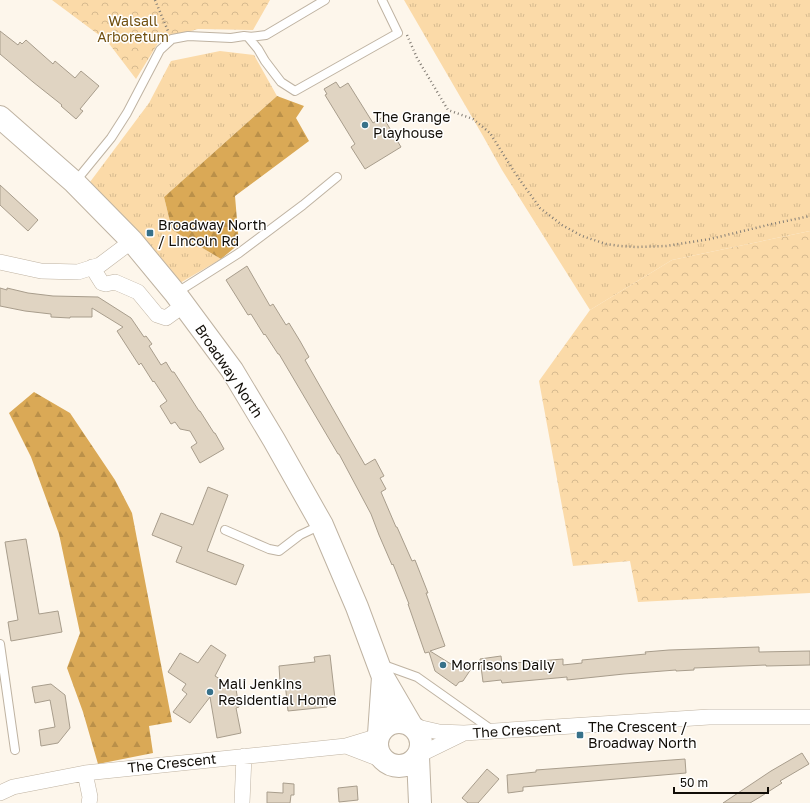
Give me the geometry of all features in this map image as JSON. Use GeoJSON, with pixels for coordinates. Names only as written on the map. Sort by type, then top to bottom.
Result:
{"type":"FeatureCollection","features":[{"type":"Feature","properties":{"kind":"highway","name":"Broadway North"},"geometry":{"type":"LineString","coordinates":[[0,118],[74,182],[132,241],[180,299],[232,370],[322,525],[357,607],[380,670],[412,725]]}},
{"type":"Feature","properties":{"kind":"highway","name":"Broadway North"},"geometry":{"type":"LineString","coordinates":[[379,735],[380,670]]}},
{"type":"Feature","properties":{"kind":"highway"},"geometry":{"type":"LineString","coordinates":[[390,763],[404,766],[412,763],[418,756],[422,743],[417,729],[412,725],[402,722],[393,722],[385,727],[377,740],[377,748],[380,755],[390,763],[419,800]]}},
{"type":"Feature","properties":{"kind":"highway"},"geometry":{"type":"LineString","coordinates":[[418,756],[419,800]]}},
{"type":"Feature","properties":{"kind":"street"},"geometry":{"type":"LineString","coordinates":[[0,262],[41,271],[78,272],[100,265],[132,241]]}},
{"type":"Feature","properties":{"kind":"street"},"geometry":{"type":"LineString","coordinates":[[92,267],[102,283],[106,284],[115,282],[138,292],[157,315],[166,318],[180,299]]}},
{"type":"Feature","properties":{"kind":"street","name":"The Crescent"},"geometry":{"type":"LineString","coordinates":[[412,725],[439,732],[464,733],[710,717],[810,717]]}},
{"type":"Feature","properties":{"kind":"street","name":"The Crescent"},"geometry":{"type":"LineString","coordinates":[[418,756],[464,733]]}},
{"type":"Feature","properties":{"kind":"street","name":"The Crescent"},"geometry":{"type":"LineString","coordinates":[[0,793],[13,787],[85,773],[346,746],[379,735]]}},
{"type":"Feature","properties":{"kind":"street","name":"The Crescent"},"geometry":{"type":"LineString","coordinates":[[346,746],[390,763]]}},
{"type":"Feature","properties":{"kind":"street"},"geometry":{"type":"LineString","coordinates":[[242,803],[244,756]]}},
{"type":"Feature","properties":{"kind":"street"},"geometry":{"type":"LineString","coordinates":[[85,773],[90,797],[89,803]]}},
{"type":"Feature","properties":{"kind":"lane"},"geometry":{"type":"LineString","coordinates":[[74,182],[111,138],[127,114],[160,50],[172,40],[188,36],[231,38],[266,35],[325,0]]}},
{"type":"Feature","properties":{"kind":"lane"},"geometry":{"type":"LineString","coordinates":[[251,37],[265,61],[281,82],[295,91],[398,33],[382,0]]}},
{"type":"Feature","properties":{"kind":"lane"},"geometry":{"type":"LineString","coordinates":[[180,299],[303,205],[337,177]]}},
{"type":"Feature","properties":{"kind":"lane"},"geometry":{"type":"LineString","coordinates":[[225,530],[269,549],[279,551],[300,535],[322,525]]}},
{"type":"Feature","properties":{"kind":"lane"},"geometry":{"type":"LineString","coordinates":[[0,644],[15,750]]}},
{"type":"Feature","properties":{"kind":"lane"},"geometry":{"type":"LineString","coordinates":[[380,670],[417,677],[493,731]]}},
{"type":"Feature","properties":{"kind":"path"},"geometry":{"type":"LineString","coordinates":[[155,0],[172,40]]}},
{"type":"Feature","properties":{"kind":"path"},"geometry":{"type":"LineString","coordinates":[[417,58],[448,110],[473,119],[490,133],[515,173],[540,208],[562,225],[582,236],[606,244],[620,246],[666,246],[710,239],[810,216]]}},
{"type":"Feature","properties":{"kind":"green space","name":"Walsall Arboretum"},"geometry":{"type":"Polygon","coordinates":[[[52,0],[270,0],[253,30],[198,29],[160,40],[136,79],[107,41],[52,0]]]}},
{"type":"Feature","properties":{"kind":"green space"},"geometry":{"type":"Polygon","coordinates":[[[404,0],[810,0],[810,231],[672,260],[590,310],[502,170],[404,0]]]}},
{"type":"Feature","properties":{"kind":"green space"},"geometry":{"type":"Polygon","coordinates":[[[220,51],[254,55],[277,96],[164,197],[172,230],[221,259],[180,283],[90,182],[149,103],[171,61],[220,51]]]}},
{"type":"Feature","properties":{"kind":"green space"},"geometry":{"type":"Polygon","coordinates":[[[277,96],[304,106],[296,118],[309,141],[235,196],[239,244],[221,259],[172,230],[164,197],[277,96]]]}},
{"type":"Feature","properties":{"kind":"green space"},"geometry":{"type":"Polygon","coordinates":[[[810,231],[810,593],[638,602],[630,561],[573,566],[539,381],[590,310],[672,260],[810,231]]]}},
{"type":"Feature","properties":{"kind":"green space"},"geometry":{"type":"Polygon","coordinates":[[[34,392],[70,413],[115,480],[132,513],[172,722],[149,726],[153,753],[98,764],[83,712],[67,668],[80,633],[59,534],[31,457],[9,413],[34,392]]]}},
{"type":"Feature","properties":{"kind":"building"},"geometry":{"type":"Polygon","coordinates":[[[0,31],[18,45],[20,42],[22,44],[26,40],[53,64],[55,61],[75,78],[81,71],[99,86],[80,109],[83,111],[76,119],[61,106],[62,105],[0,54],[0,31]]]}},
{"type":"Feature","properties":{"kind":"building","name":"The Grange Playhouse"},"geometry":{"type":"Polygon","coordinates":[[[336,82],[340,88],[348,83],[373,123],[383,117],[401,147],[365,169],[351,147],[355,144],[325,95],[327,94],[324,89],[336,82]]]}},
{"type":"Feature","properties":{"kind":"building"},"geometry":{"type":"Polygon","coordinates":[[[0,185],[38,220],[28,231],[0,205],[0,185]]]}},
{"type":"Feature","properties":{"kind":"building"},"geometry":{"type":"Polygon","coordinates":[[[247,266],[270,306],[273,304],[286,325],[289,323],[300,341],[309,357],[305,360],[365,465],[375,459],[384,476],[380,478],[386,489],[381,492],[412,561],[415,560],[428,593],[426,593],[445,646],[430,651],[459,669],[464,662],[471,669],[463,681],[459,682],[456,686],[435,671],[429,652],[425,653],[409,604],[393,564],[392,565],[371,514],[339,454],[279,354],[265,334],[264,335],[251,314],[248,315],[226,280],[247,266]]]}},
{"type":"Feature","properties":{"kind":"building"},"geometry":{"type":"Polygon","coordinates":[[[0,288],[53,296],[98,297],[131,318],[144,337],[146,336],[152,344],[149,346],[161,365],[166,362],[172,372],[174,372],[224,449],[200,463],[191,447],[197,443],[190,431],[180,429],[175,422],[171,424],[160,406],[167,401],[141,363],[139,365],[117,331],[123,327],[92,308],[92,317],[70,318],[51,317],[51,314],[0,306],[0,288]]]}},
{"type":"Feature","properties":{"kind":"building"},"geometry":{"type":"Polygon","coordinates":[[[208,487],[228,495],[207,551],[244,565],[236,585],[176,562],[182,547],[152,535],[161,513],[193,525],[208,487]]]}},
{"type":"Feature","properties":{"kind":"building"},"geometry":{"type":"Polygon","coordinates":[[[26,539],[39,614],[58,611],[62,632],[11,641],[8,622],[18,620],[5,542],[26,539]]]}},
{"type":"Feature","properties":{"kind":"building","name":"Mali Jenkins Residential Home"},"geometry":{"type":"Polygon","coordinates":[[[211,645],[226,655],[215,676],[236,689],[239,707],[236,708],[241,733],[217,738],[210,697],[190,723],[173,712],[187,694],[182,690],[186,684],[168,672],[180,653],[198,663],[211,645]]]}},
{"type":"Feature","properties":{"kind":"building"},"geometry":{"type":"Polygon","coordinates":[[[759,647],[759,652],[810,651],[810,665],[694,668],[694,670],[624,674],[567,680],[567,677],[502,683],[501,680],[483,682],[480,659],[501,656],[502,664],[563,659],[563,665],[582,663],[582,660],[646,654],[645,652],[759,647]]]}},
{"type":"Feature","properties":{"kind":"building"},"geometry":{"type":"Polygon","coordinates":[[[330,655],[335,699],[326,700],[327,707],[288,711],[285,682],[280,682],[279,666],[315,662],[314,657],[330,655]]]}},
{"type":"Feature","properties":{"kind":"building"},"geometry":{"type":"Polygon","coordinates":[[[51,684],[65,695],[70,728],[58,743],[41,746],[39,730],[55,727],[50,700],[35,703],[32,687],[51,684]]]}},
{"type":"Feature","properties":{"kind":"building"},"geometry":{"type":"Polygon","coordinates":[[[802,753],[809,764],[780,781],[782,783],[760,797],[750,803],[723,803],[771,771],[802,753]]]}},
{"type":"Feature","properties":{"kind":"building"},"geometry":{"type":"Polygon","coordinates":[[[685,759],[686,773],[523,787],[523,791],[508,793],[507,775],[536,772],[536,770],[685,759]]]}},
{"type":"Feature","properties":{"kind":"building"},"geometry":{"type":"Polygon","coordinates":[[[487,769],[499,779],[478,803],[468,803],[462,798],[487,769]]]}},
{"type":"Feature","properties":{"kind":"building"},"geometry":{"type":"Polygon","coordinates":[[[283,783],[294,784],[294,795],[291,795],[290,803],[267,803],[267,792],[283,793],[283,783]]]}},
{"type":"Feature","properties":{"kind":"building"},"geometry":{"type":"Polygon","coordinates":[[[357,786],[358,800],[339,802],[338,788],[357,786]]]}},
{"type":"Feature","properties":{"kind":"place","name":"The Grange Playhouse"},"geometry":{"type":"Point","coordinates":[365,125]}},
{"type":"Feature","properties":{"kind":"place","name":"Broadway North / Lincoln Rd"},"geometry":{"type":"Point","coordinates":[150,233]}},
{"type":"Feature","properties":{"kind":"place","name":"Morrisons Daily"},"geometry":{"type":"Point","coordinates":[443,665]}},
{"type":"Feature","properties":{"kind":"place","name":"Mali Jenkins Residential Home"},"geometry":{"type":"Point","coordinates":[210,692]}},
{"type":"Feature","properties":{"kind":"place","name":"The Crescent / Broadway North"},"geometry":{"type":"Point","coordinates":[580,735]}}]}
